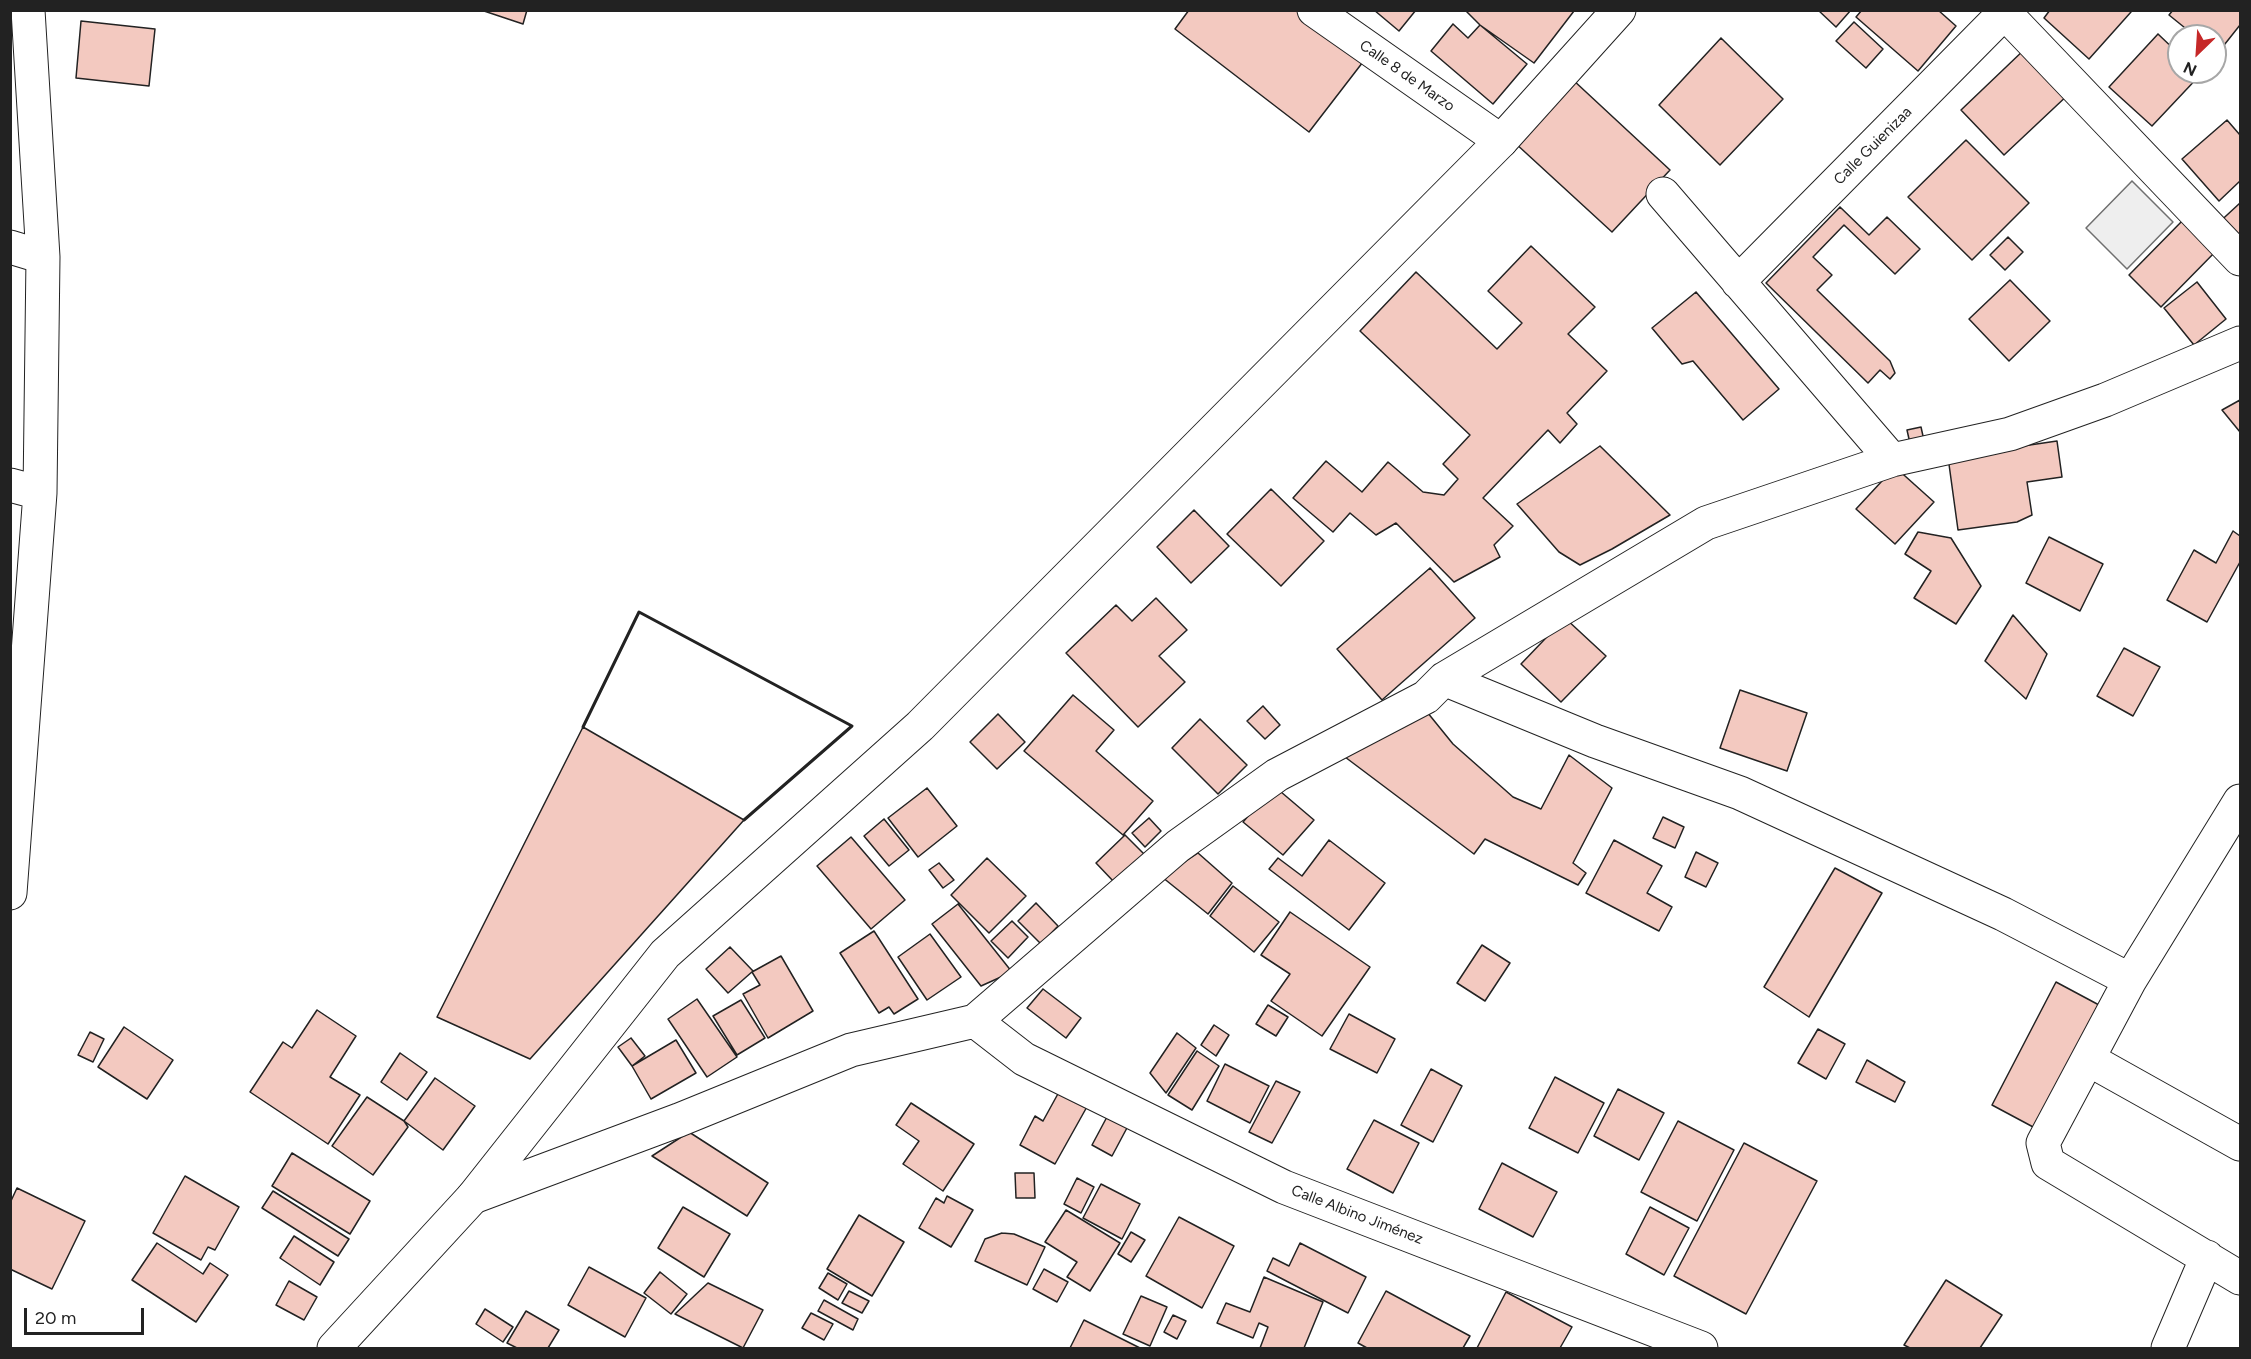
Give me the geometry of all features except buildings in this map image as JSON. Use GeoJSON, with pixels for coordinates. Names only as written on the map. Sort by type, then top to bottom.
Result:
{"type":"FeatureCollection","features":[{"type":"Feature","properties":{"kind":"street"},"geometry":{"type":"LineString","coordinates":[[10,893],[26,489],[43,256],[28,10]]}},
{"type":"Feature","properties":{"kind":"street","name":"Calle 8 de Marzo"},"geometry":{"type":"LineString","coordinates":[[1314,10],[1501,141]]}},
{"type":"Feature","properties":{"kind":"street"},"geometry":{"type":"LineString","coordinates":[[334,1348],[473,1197],[665,954],[920,726],[1501,141],[1619,10]]}},
{"type":"Feature","properties":{"kind":"street"},"geometry":{"type":"LineString","coordinates":[[2006,12],[2241,259]]}},
{"type":"Feature","properties":{"kind":"street","name":"Calle Guienizaa"},"geometry":{"type":"LineString","coordinates":[[1738,282],[2006,12]]}},
{"type":"Feature","properties":{"kind":"street"},"geometry":{"type":"LineString","coordinates":[[1663,194],[1892,460]]}},
{"type":"Feature","properties":{"kind":"street"},"geometry":{"type":"LineString","coordinates":[[10,247],[43,256]]}},
{"type":"Feature","properties":{"kind":"street"},"geometry":{"type":"LineString","coordinates":[[473,1197],[679,1120],[851,1050],[975,1021],[1178,846],[1277,775],[1426,697],[1444,679],[1706,523],[1892,460],[2010,434],[2105,400],[2241,343]]}},
{"type":"Feature","properties":{"kind":"street"},"geometry":{"type":"LineString","coordinates":[[1444,679],[1595,741],[1740,793],[2003,914],[2130,980]]}},
{"type":"Feature","properties":{"kind":"street"},"geometry":{"type":"LineString","coordinates":[[2241,801],[2130,980],[2043,1143],[2048,1163],[2241,1278]]}},
{"type":"Feature","properties":{"kind":"street","name":"Calle Albino Jiménez"},"geometry":{"type":"LineString","coordinates":[[975,1021],[1024,1059],[1284,1187],[1691,1347]]}},
{"type":"Feature","properties":{"kind":"street"},"geometry":{"type":"LineString","coordinates":[[2088,1059],[2241,1144]]}},
{"type":"Feature","properties":{"kind":"street"},"geometry":{"type":"LineString","coordinates":[[2168,1348],[2207,1257]]}},
{"type":"Feature","properties":{"kind":"shaded area"},"geometry":{"type":"Polygon","coordinates":[[[2132,181],[2173,222],[2127,269],[2086,228],[2132,181]]]}},
{"type":"Feature","properties":{"kind":"wall"},"geometry":{"type":"LineString","coordinates":[[583,727],[639,612],[852,726],[744,820]]}}]}
